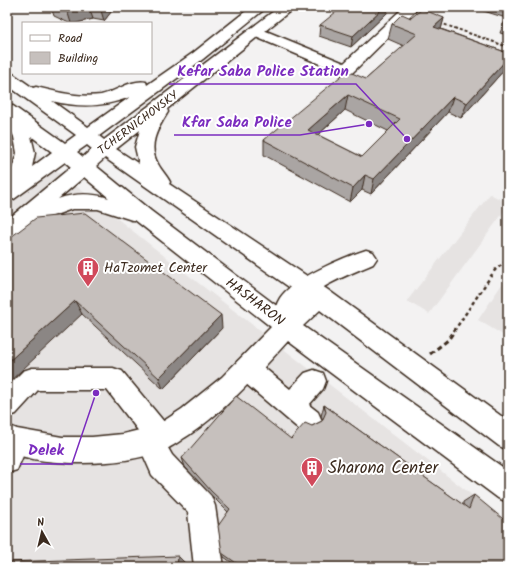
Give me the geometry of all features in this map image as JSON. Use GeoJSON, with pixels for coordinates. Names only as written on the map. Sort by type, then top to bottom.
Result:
{"type":"FeatureCollection","features":[{"type":"Feature","properties":{"kind":"main road","name":"TCHERNICHOVSKY"},"geometry":{"type":"LineString","coordinates":[[8,194],[87,135],[198,56],[260,7]]}},
{"type":"Feature","properties":{"kind":"main road","name":"TCHERNICHOVSKY"},"geometry":{"type":"LineString","coordinates":[[13,226],[104,149],[288,7]]}},
{"type":"Feature","properties":{"kind":"main road"},"geometry":{"type":"LineString","coordinates":[[256,32],[344,72],[410,9]]}},
{"type":"Feature","properties":{"kind":"main road"},"geometry":{"type":"LineString","coordinates":[[22,88],[52,97],[73,101],[101,101],[133,90],[198,56]]}},
{"type":"Feature","properties":{"kind":"main road"},"geometry":{"type":"LineString","coordinates":[[7,77],[104,149],[313,293],[417,368],[508,437]]}},
{"type":"Feature","properties":{"kind":"main road"},"geometry":{"type":"LineString","coordinates":[[169,99],[147,131],[144,151],[148,167],[172,195]]}},
{"type":"Feature","properties":{"kind":"main road"},"geometry":{"type":"LineString","coordinates":[[8,194],[22,169],[27,150],[23,137],[10,112]]}},
{"type":"Feature","properties":{"kind":"main road","name":"HASHARON"},"geometry":{"type":"LineString","coordinates":[[10,112],[65,152],[144,216],[287,326],[508,488]]}},
{"type":"Feature","properties":{"kind":"main road"},"geometry":{"type":"LineString","coordinates":[[13,226],[65,204],[86,201],[106,204],[144,216]]}},
{"type":"Feature","properties":{"kind":"main road"},"geometry":{"type":"LineString","coordinates":[[10,447],[92,450],[123,447],[156,439],[177,429],[209,405],[247,369],[287,326],[313,293],[333,283],[371,254]]}},
{"type":"Feature","properties":{"kind":"main road"},"geometry":{"type":"LineString","coordinates":[[247,369],[300,414],[314,381]]}},
{"type":"Feature","properties":{"kind":"main road"},"geometry":{"type":"LineString","coordinates":[[7,405],[32,380],[113,379],[156,439],[162,465],[201,506],[209,567]]}},
{"type":"Feature","properties":{"kind":"path"},"geometry":{"type":"LineString","coordinates":[[410,9],[508,47]]}},
{"type":"Feature","properties":{"kind":"path"},"geometry":{"type":"LineString","coordinates":[[417,368],[421,362],[448,340],[495,270],[508,260]]}},
{"type":"Feature","properties":{"kind":"shaded area"},"geometry":{"type":"Polygon","coordinates":[[[7,131],[192,278],[508,523],[508,567],[7,567],[7,131]]]}},
{"type":"Feature","properties":{"kind":"shaded area"},"geometry":{"type":"Polygon","coordinates":[[[490,194],[508,203],[508,206],[429,314],[407,301],[490,194]]]}},
{"type":"Feature","properties":{"kind":"shaded area"},"geometry":{"type":"Polygon","coordinates":[[[504,281],[508,283],[508,338],[478,320],[504,281]]]}},
{"type":"Feature","properties":{"kind":"building"},"geometry":{"type":"Polygon","coordinates":[[[342,7],[384,7],[353,36],[320,25],[342,7]]]}},
{"type":"Feature","properties":{"kind":"building"},"geometry":{"type":"Polygon","coordinates":[[[422,9],[444,18],[434,27],[508,53],[508,58],[467,103],[453,97],[374,179],[365,175],[353,188],[264,140],[347,71],[366,79],[417,34],[392,24],[402,14],[411,18],[422,9]],[[348,95],[308,130],[362,157],[400,119],[348,95]]]}},
{"type":"Feature","properties":{"kind":"building","name":"HaTzomet Center"},"geometry":{"type":"Polygon","coordinates":[[[85,213],[221,315],[159,378],[75,301],[7,363],[7,240],[36,218],[85,213]]]}},
{"type":"Feature","properties":{"kind":"building","name":"Sharona Center"},"geometry":{"type":"Polygon","coordinates":[[[236,396],[291,439],[305,423],[312,426],[322,421],[326,412],[324,405],[469,509],[474,495],[508,523],[508,567],[242,567],[222,553],[218,526],[230,509],[211,491],[182,458],[236,396]]]}},
{"type":"Feature","properties":{"kind":"building"},"geometry":{"type":"Polygon","coordinates":[[[178,556],[177,567],[7,567],[7,562],[178,556]]]}},
{"type":"Feature","properties":{"kind":"place","name":"Kfar Saba Police"},"geometry":{"type":"Point","coordinates":[369,124]}},
{"type":"Feature","properties":{"kind":"place","name":"Kefar Saba Police Station"},"geometry":{"type":"Point","coordinates":[407,139]}},
{"type":"Feature","properties":{"kind":"place","name":"HaTzomet Center"},"geometry":{"type":"Point","coordinates":[88,288]}},
{"type":"Feature","properties":{"kind":"place","name":"Delek"},"geometry":{"type":"Point","coordinates":[96,393]}},
{"type":"Feature","properties":{"kind":"place","name":"Sharona Center"},"geometry":{"type":"Point","coordinates":[312,488]}}]}
